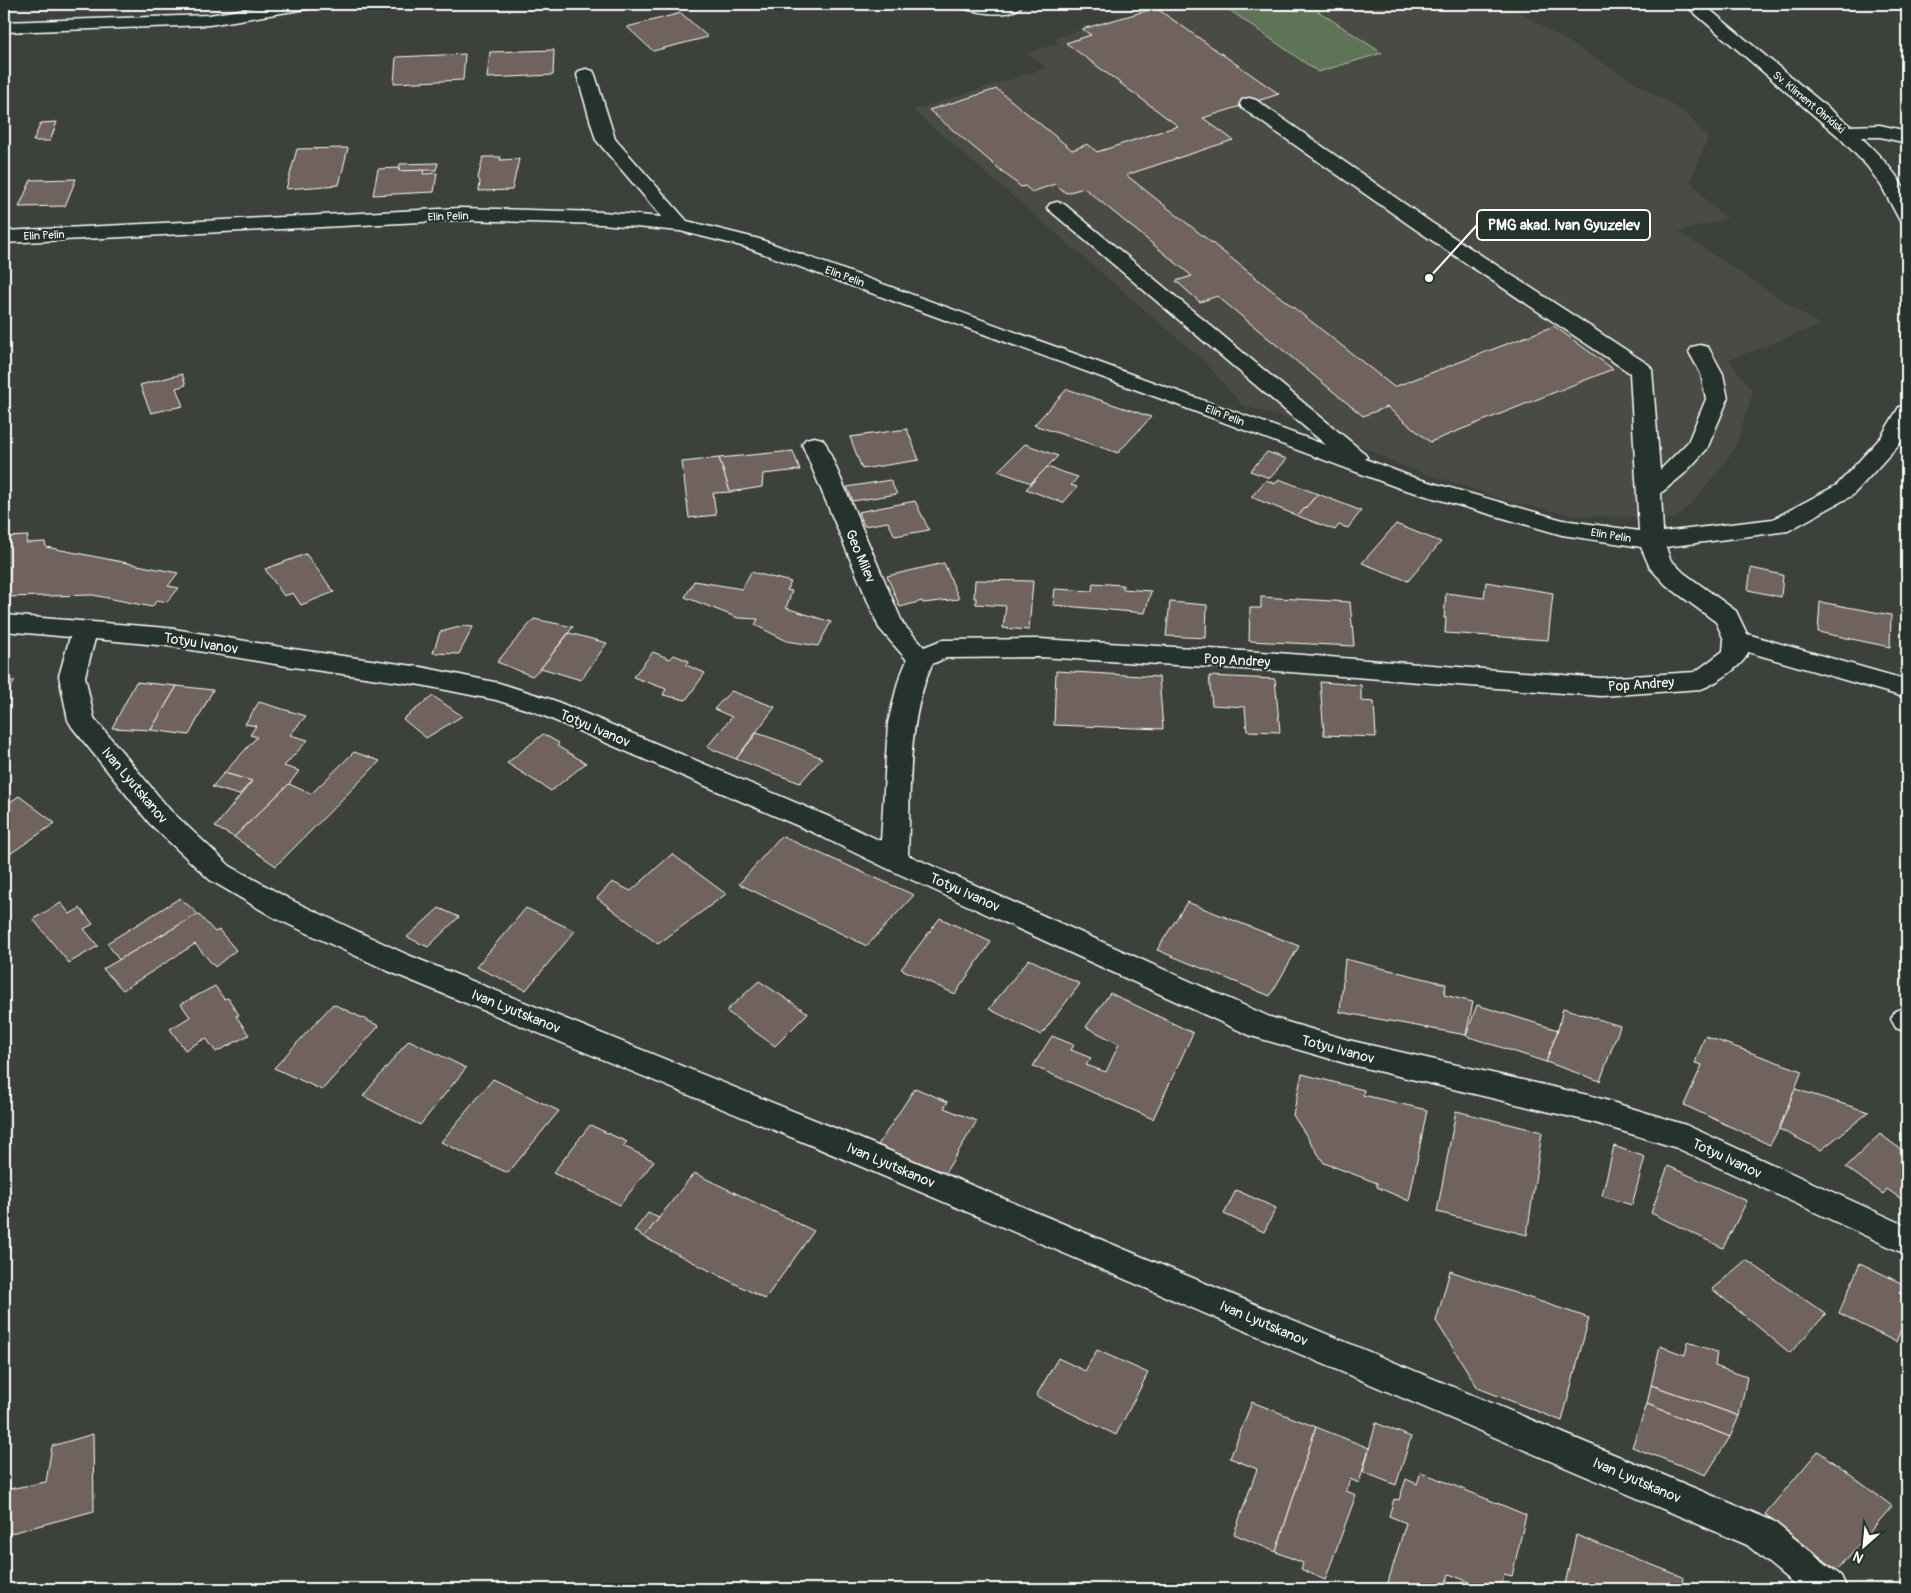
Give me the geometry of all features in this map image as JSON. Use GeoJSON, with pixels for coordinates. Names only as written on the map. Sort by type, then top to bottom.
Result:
{"type":"FeatureCollection","features":[{"type":"Feature","properties":{"kind":"street"},"geometry":{"type":"LineString","coordinates":[[4,27],[209,20],[306,4]]}},
{"type":"Feature","properties":{"kind":"street"},"geometry":{"type":"LineString","coordinates":[[967,4],[983,8],[1006,9],[1014,4]]}},
{"type":"Feature","properties":{"kind":"street","name":"Sv. Kliment Ohridski"},"geometry":{"type":"LineString","coordinates":[[1693,4],[1845,132],[1874,162],[1892,186],[1907,217]]}},
{"type":"Feature","properties":{"kind":"street"},"geometry":{"type":"LineString","coordinates":[[586,75],[606,140],[680,225]]}},
{"type":"Feature","properties":{"kind":"street"},"geometry":{"type":"LineString","coordinates":[[1249,104],[1425,227],[1641,370],[1649,491],[1650,541],[1658,562],[1675,579],[1727,617],[1737,640],[1907,689]]}},
{"type":"Feature","properties":{"kind":"street"},"geometry":{"type":"LineString","coordinates":[[1845,132],[1880,131],[1907,137]]}},
{"type":"Feature","properties":{"kind":"street"},"geometry":{"type":"LineString","coordinates":[[1057,208],[1372,470]]}},
{"type":"Feature","properties":{"kind":"street","name":"Elin Pelin"},"geometry":{"type":"LineString","coordinates":[[4,237],[460,214],[602,218],[680,225],[752,243],[1175,396],[1407,483],[1562,527],[1650,541]]}},
{"type":"Feature","properties":{"kind":"street"},"geometry":{"type":"LineString","coordinates":[[1649,491],[1676,469],[1699,444],[1717,399],[1712,374],[1700,352]]}},
{"type":"Feature","properties":{"kind":"street"},"geometry":{"type":"LineString","coordinates":[[1650,541],[1779,526],[1845,490],[1890,442],[1907,412]]}},
{"type":"Feature","properties":{"kind":"street","name":"Geo Milev"},"geometry":{"type":"LineString","coordinates":[[814,444],[892,628],[921,659]]}},
{"type":"Feature","properties":{"kind":"street","name":"Totyu Ivanov"},"geometry":{"type":"LineString","coordinates":[[4,623],[168,637],[293,658],[421,676],[499,692],[544,706],[822,825],[894,860],[1262,1027],[1348,1052],[1592,1109],[1686,1138],[1907,1241]]}},
{"type":"Feature","properties":{"kind":"street","name":"Ivan Lyutskanov"},"geometry":{"type":"LineString","coordinates":[[85,629],[72,676],[82,720],[160,817],[220,872],[283,910],[398,962],[831,1140],[1760,1533],[1828,1589]]}},
{"type":"Feature","properties":{"kind":"street","name":"Pop Andrey"},"geometry":{"type":"LineString","coordinates":[[921,659],[942,649],[1040,648],[1277,662],[1601,687],[1701,680],[1735,655],[1737,640]]}},
{"type":"Feature","properties":{"kind":"street"},"geometry":{"type":"LineString","coordinates":[[894,860],[901,723],[911,682],[921,659]]}},
{"type":"Feature","properties":{"kind":"shaded area"},"geometry":{"type":"Polygon","coordinates":[[[1171,4],[1506,4],[1687,114],[1708,138],[1691,181],[1711,206],[1728,218],[1679,232],[1820,325],[1729,360],[1753,392],[1734,450],[1696,499],[1675,519],[1576,516],[1511,502],[1397,464],[1338,434],[1242,405],[1203,360],[913,110],[1046,68],[1027,53],[1059,43],[1053,38],[1171,4]]]}},
{"type":"Feature","properties":{"kind":"green space"},"geometry":{"type":"Polygon","coordinates":[[[1221,4],[1307,4],[1382,53],[1318,72],[1221,4]]]}},
{"type":"Feature","properties":{"kind":"building"},"geometry":{"type":"Polygon","coordinates":[[[1156,8],[1279,94],[1203,118],[1233,140],[1126,175],[1394,387],[1554,326],[1613,369],[1430,442],[1387,407],[1363,416],[1217,296],[1200,302],[1176,281],[1192,276],[1084,188],[1066,193],[1055,184],[1032,192],[1025,186],[1021,187],[929,110],[997,89],[1072,150],[1088,144],[1097,152],[1178,126],[1066,43],[1091,35],[1082,29],[1156,8]]]}},
{"type":"Feature","properties":{"kind":"building"},"geometry":{"type":"Polygon","coordinates":[[[681,13],[708,37],[653,51],[627,27],[681,13]]]}},
{"type":"Feature","properties":{"kind":"building"},"geometry":{"type":"Polygon","coordinates":[[[554,50],[553,75],[487,78],[490,52],[554,50]]]}},
{"type":"Feature","properties":{"kind":"building"},"geometry":{"type":"Polygon","coordinates":[[[465,54],[463,80],[394,83],[396,57],[465,54]]]}},
{"type":"Feature","properties":{"kind":"building"},"geometry":{"type":"Polygon","coordinates":[[[57,122],[50,141],[33,141],[41,123],[57,122]]]}},
{"type":"Feature","properties":{"kind":"building"},"geometry":{"type":"Polygon","coordinates":[[[348,148],[339,185],[286,189],[297,149],[348,148]]]}},
{"type":"Feature","properties":{"kind":"building"},"geometry":{"type":"Polygon","coordinates":[[[483,157],[501,157],[500,160],[519,159],[512,190],[479,191],[480,182],[478,178],[483,157]]]}},
{"type":"Feature","properties":{"kind":"building"},"geometry":{"type":"Polygon","coordinates":[[[438,163],[436,170],[399,171],[400,164],[438,163]]]}},
{"type":"Feature","properties":{"kind":"building"},"geometry":{"type":"Polygon","coordinates":[[[399,168],[399,171],[424,170],[423,174],[437,173],[434,192],[373,195],[378,169],[399,168]]]}},
{"type":"Feature","properties":{"kind":"building"},"geometry":{"type":"Polygon","coordinates":[[[76,179],[65,206],[19,207],[31,180],[76,179]]]}},
{"type":"Feature","properties":{"kind":"building"},"geometry":{"type":"Polygon","coordinates":[[[182,374],[186,385],[176,388],[183,406],[151,413],[140,385],[182,374]]]}},
{"type":"Feature","properties":{"kind":"building"},"geometry":{"type":"Polygon","coordinates":[[[1067,389],[1151,417],[1118,453],[1034,425],[1067,389]]]}},
{"type":"Feature","properties":{"kind":"building"},"geometry":{"type":"Polygon","coordinates":[[[907,429],[919,460],[862,469],[850,437],[907,429]]]}},
{"type":"Feature","properties":{"kind":"building"},"geometry":{"type":"Polygon","coordinates":[[[1025,444],[1058,456],[1031,483],[998,471],[1025,444]]]}},
{"type":"Feature","properties":{"kind":"building"},"geometry":{"type":"Polygon","coordinates":[[[793,451],[800,470],[763,474],[762,487],[730,492],[719,458],[793,451]]]}},
{"type":"Feature","properties":{"kind":"building"},"geometry":{"type":"Polygon","coordinates":[[[1267,452],[1287,459],[1270,478],[1250,471],[1267,452]]]}},
{"type":"Feature","properties":{"kind":"building"},"geometry":{"type":"Polygon","coordinates":[[[719,458],[730,492],[713,493],[716,515],[689,518],[682,462],[719,458]]]}},
{"type":"Feature","properties":{"kind":"building"},"geometry":{"type":"Polygon","coordinates":[[[1047,467],[1078,477],[1071,485],[1077,487],[1063,503],[1026,489],[1047,467]]]}},
{"type":"Feature","properties":{"kind":"building"},"geometry":{"type":"Polygon","coordinates":[[[1279,479],[1318,494],[1298,516],[1251,497],[1266,480],[1275,484],[1279,479]]]}},
{"type":"Feature","properties":{"kind":"building"},"geometry":{"type":"Polygon","coordinates":[[[890,480],[897,494],[853,501],[847,487],[890,480]]]}},
{"type":"Feature","properties":{"kind":"building"},"geometry":{"type":"Polygon","coordinates":[[[1318,494],[1361,511],[1348,528],[1339,525],[1335,530],[1298,516],[1318,494]]]}},
{"type":"Feature","properties":{"kind":"building"},"geometry":{"type":"Polygon","coordinates":[[[915,501],[929,530],[895,536],[888,522],[864,526],[858,512],[915,501]]]}},
{"type":"Feature","properties":{"kind":"building"},"geometry":{"type":"Polygon","coordinates":[[[1396,524],[1441,542],[1408,581],[1362,563],[1396,524]]]}},
{"type":"Feature","properties":{"kind":"building"},"geometry":{"type":"Polygon","coordinates":[[[28,536],[26,543],[45,542],[46,547],[178,573],[168,586],[179,588],[167,602],[157,600],[152,607],[93,595],[4,597],[4,537],[28,536]]]}},
{"type":"Feature","properties":{"kind":"building"},"geometry":{"type":"Polygon","coordinates":[[[306,554],[334,592],[301,605],[293,593],[284,596],[265,569],[306,554]]]}},
{"type":"Feature","properties":{"kind":"building"},"geometry":{"type":"Polygon","coordinates":[[[944,563],[959,599],[923,603],[922,601],[900,607],[887,576],[944,563]]]}},
{"type":"Feature","properties":{"kind":"building"},"geometry":{"type":"Polygon","coordinates":[[[1751,568],[1783,575],[1781,597],[1748,590],[1751,568]]]}},
{"type":"Feature","properties":{"kind":"building"},"geometry":{"type":"Polygon","coordinates":[[[751,572],[791,582],[787,590],[792,591],[786,608],[831,622],[818,646],[787,641],[755,625],[758,619],[738,618],[685,597],[694,581],[742,589],[751,572]]]}},
{"type":"Feature","properties":{"kind":"building"},"geometry":{"type":"Polygon","coordinates":[[[975,580],[1033,581],[1029,630],[1003,628],[1006,606],[976,604],[976,598],[974,598],[975,580]]]}},
{"type":"Feature","properties":{"kind":"building"},"geometry":{"type":"Polygon","coordinates":[[[1486,582],[1553,593],[1548,640],[1445,633],[1446,593],[1484,598],[1486,582]]]}},
{"type":"Feature","properties":{"kind":"building"},"geometry":{"type":"Polygon","coordinates":[[[1093,583],[1123,585],[1123,589],[1151,591],[1145,613],[1053,605],[1055,589],[1092,591],[1093,583]]]}},
{"type":"Feature","properties":{"kind":"building"},"geometry":{"type":"Polygon","coordinates":[[[1261,597],[1350,602],[1354,646],[1249,641],[1250,608],[1261,608],[1261,597]]]}},
{"type":"Feature","properties":{"kind":"building"},"geometry":{"type":"Polygon","coordinates":[[[1170,602],[1207,605],[1206,638],[1166,636],[1170,602]]]}},
{"type":"Feature","properties":{"kind":"building"},"geometry":{"type":"Polygon","coordinates":[[[1820,602],[1891,615],[1890,647],[1818,632],[1820,602]]]}},
{"type":"Feature","properties":{"kind":"building"},"geometry":{"type":"Polygon","coordinates":[[[534,619],[573,627],[541,668],[532,676],[497,662],[534,619]]]}},
{"type":"Feature","properties":{"kind":"building"},"geometry":{"type":"Polygon","coordinates":[[[464,626],[473,627],[459,654],[433,653],[440,632],[464,626]]]}},
{"type":"Feature","properties":{"kind":"building"},"geometry":{"type":"Polygon","coordinates":[[[569,633],[607,643],[581,680],[541,668],[569,633]]]}},
{"type":"Feature","properties":{"kind":"building"},"geometry":{"type":"Polygon","coordinates":[[[653,652],[670,659],[674,655],[689,661],[686,665],[705,673],[686,700],[663,695],[666,689],[633,677],[653,652]]]}},
{"type":"Feature","properties":{"kind":"building"},"geometry":{"type":"Polygon","coordinates":[[[1056,671],[1159,677],[1163,729],[1054,725],[1056,671]]]}},
{"type":"Feature","properties":{"kind":"building"},"geometry":{"type":"Polygon","coordinates":[[[1209,676],[1275,679],[1280,732],[1247,731],[1245,707],[1212,705],[1209,676]]]}},
{"type":"Feature","properties":{"kind":"building"},"geometry":{"type":"Polygon","coordinates":[[[4,680],[15,681],[4,697],[4,680]]]}},
{"type":"Feature","properties":{"kind":"building"},"geometry":{"type":"Polygon","coordinates":[[[136,682],[177,686],[151,730],[112,728],[136,682]]]}},
{"type":"Feature","properties":{"kind":"building"},"geometry":{"type":"Polygon","coordinates":[[[1320,682],[1361,685],[1361,701],[1374,702],[1376,737],[1324,735],[1320,682]]]}},
{"type":"Feature","properties":{"kind":"building"},"geometry":{"type":"Polygon","coordinates":[[[177,686],[213,690],[189,735],[151,730],[177,686]]]}},
{"type":"Feature","properties":{"kind":"building"},"geometry":{"type":"Polygon","coordinates":[[[731,691],[775,707],[736,759],[707,747],[732,717],[714,709],[731,691]]]}},
{"type":"Feature","properties":{"kind":"building"},"geometry":{"type":"Polygon","coordinates":[[[433,696],[462,716],[426,738],[403,719],[433,696]]]}},
{"type":"Feature","properties":{"kind":"building"},"geometry":{"type":"Polygon","coordinates":[[[259,702],[306,716],[290,735],[308,740],[284,766],[299,771],[289,784],[234,837],[215,827],[252,781],[224,773],[257,737],[250,735],[256,726],[245,724],[259,702]]]}},
{"type":"Feature","properties":{"kind":"building"},"geometry":{"type":"Polygon","coordinates":[[[757,733],[822,758],[800,783],[736,759],[757,733]]]}},
{"type":"Feature","properties":{"kind":"building"},"geometry":{"type":"Polygon","coordinates":[[[543,734],[559,743],[557,746],[586,763],[551,791],[507,763],[543,734]]]}},
{"type":"Feature","properties":{"kind":"building"},"geometry":{"type":"Polygon","coordinates":[[[354,752],[380,761],[276,866],[234,837],[289,784],[311,794],[354,752]]]}},
{"type":"Feature","properties":{"kind":"building"},"geometry":{"type":"Polygon","coordinates":[[[224,773],[252,781],[239,795],[212,787],[224,773]]]}},
{"type":"Feature","properties":{"kind":"building"},"geometry":{"type":"Polygon","coordinates":[[[19,796],[55,823],[4,858],[4,806],[19,796]]]}},
{"type":"Feature","properties":{"kind":"building"},"geometry":{"type":"Polygon","coordinates":[[[781,836],[914,895],[867,946],[739,884],[781,836]]]}},
{"type":"Feature","properties":{"kind":"building"},"geometry":{"type":"Polygon","coordinates":[[[672,854],[726,894],[658,944],[597,898],[612,882],[631,891],[672,854]]]}},
{"type":"Feature","properties":{"kind":"building"},"geometry":{"type":"Polygon","coordinates":[[[180,898],[198,914],[119,960],[107,943],[180,898]]]}},
{"type":"Feature","properties":{"kind":"building"},"geometry":{"type":"Polygon","coordinates":[[[1187,902],[1299,946],[1270,996],[1157,950],[1187,902]]]}},
{"type":"Feature","properties":{"kind":"building"},"geometry":{"type":"Polygon","coordinates":[[[61,903],[70,914],[80,908],[93,924],[84,929],[98,946],[69,963],[33,919],[61,903]]]}},
{"type":"Feature","properties":{"kind":"building"},"geometry":{"type":"Polygon","coordinates":[[[439,908],[459,917],[428,947],[407,937],[439,908]]]}},
{"type":"Feature","properties":{"kind":"building"},"geometry":{"type":"Polygon","coordinates":[[[526,908],[575,931],[526,990],[476,967],[526,908]]]}},
{"type":"Feature","properties":{"kind":"building"},"geometry":{"type":"Polygon","coordinates":[[[198,914],[215,932],[219,930],[236,950],[215,967],[195,944],[123,990],[103,969],[198,914]]]}},
{"type":"Feature","properties":{"kind":"building"},"geometry":{"type":"Polygon","coordinates":[[[940,918],[991,942],[955,994],[901,969],[940,918]]]}},
{"type":"Feature","properties":{"kind":"building"},"geometry":{"type":"Polygon","coordinates":[[[1029,959],[1080,984],[1041,1035],[989,1009],[1029,959]]]}},
{"type":"Feature","properties":{"kind":"building"},"geometry":{"type":"Polygon","coordinates":[[[1345,959],[1446,984],[1444,995],[1473,1002],[1466,1035],[1340,1012],[1345,959]]]}},
{"type":"Feature","properties":{"kind":"building"},"geometry":{"type":"Polygon","coordinates":[[[759,981],[808,1013],[775,1046],[726,1011],[759,981]]]}},
{"type":"Feature","properties":{"kind":"building"},"geometry":{"type":"Polygon","coordinates":[[[215,986],[224,999],[228,998],[239,1015],[236,1016],[249,1035],[216,1052],[206,1038],[185,1050],[170,1029],[190,1017],[181,1004],[215,986]]]}},
{"type":"Feature","properties":{"kind":"building"},"geometry":{"type":"Polygon","coordinates":[[[1110,993],[1193,1033],[1153,1119],[1033,1066],[1052,1036],[1074,1045],[1071,1050],[1091,1058],[1086,1065],[1106,1072],[1119,1044],[1086,1027],[1110,993]]]}},
{"type":"Feature","properties":{"kind":"building"},"geometry":{"type":"Polygon","coordinates":[[[333,1004],[379,1026],[322,1090],[274,1068],[333,1004]]]}},
{"type":"Feature","properties":{"kind":"building"},"geometry":{"type":"Polygon","coordinates":[[[1477,1005],[1558,1030],[1546,1062],[1466,1036],[1477,1005]]]}},
{"type":"Feature","properties":{"kind":"building"},"geometry":{"type":"Polygon","coordinates":[[[1563,1008],[1620,1026],[1600,1081],[1546,1062],[1558,1030],[1563,1008]]]}},
{"type":"Feature","properties":{"kind":"building"},"geometry":{"type":"Polygon","coordinates":[[[1705,1036],[1802,1071],[1779,1129],[1770,1145],[1684,1105],[1702,1065],[1695,1063],[1705,1036]]]}},
{"type":"Feature","properties":{"kind":"building"},"geometry":{"type":"Polygon","coordinates":[[[409,1040],[466,1068],[420,1125],[363,1096],[409,1040]]]}},
{"type":"Feature","properties":{"kind":"building"},"geometry":{"type":"Polygon","coordinates":[[[1302,1074],[1364,1090],[1363,1095],[1427,1110],[1409,1201],[1377,1187],[1377,1183],[1324,1163],[1293,1115],[1302,1074]]]}},
{"type":"Feature","properties":{"kind":"building"},"geometry":{"type":"Polygon","coordinates":[[[493,1079],[559,1111],[508,1173],[441,1142],[493,1079]]]}},
{"type":"Feature","properties":{"kind":"building"},"geometry":{"type":"Polygon","coordinates":[[[915,1088],[948,1102],[944,1108],[977,1121],[942,1178],[876,1148],[915,1088]]]}},
{"type":"Feature","properties":{"kind":"building"},"geometry":{"type":"Polygon","coordinates":[[[1795,1089],[1869,1112],[1821,1150],[1779,1129],[1795,1089]]]}},
{"type":"Feature","properties":{"kind":"building"},"geometry":{"type":"Polygon","coordinates":[[[1456,1111],[1542,1132],[1527,1235],[1437,1212],[1456,1111]]]}},
{"type":"Feature","properties":{"kind":"building"},"geometry":{"type":"Polygon","coordinates":[[[590,1125],[627,1142],[623,1146],[654,1161],[620,1205],[553,1173],[590,1125]]]}},
{"type":"Feature","properties":{"kind":"building"},"geometry":{"type":"Polygon","coordinates":[[[1880,1134],[1907,1154],[1907,1193],[1901,1199],[1887,1189],[1883,1194],[1846,1167],[1880,1134]]]}},
{"type":"Feature","properties":{"kind":"building"},"geometry":{"type":"Polygon","coordinates":[[[1614,1146],[1645,1157],[1632,1205],[1602,1196],[1614,1146]]]}},
{"type":"Feature","properties":{"kind":"building"},"geometry":{"type":"Polygon","coordinates":[[[1668,1166],[1747,1201],[1723,1248],[1651,1213],[1668,1166]]]}},
{"type":"Feature","properties":{"kind":"building"},"geometry":{"type":"Polygon","coordinates":[[[694,1173],[814,1231],[765,1299],[644,1237],[694,1173]]]}},
{"type":"Feature","properties":{"kind":"building"},"geometry":{"type":"Polygon","coordinates":[[[1236,1190],[1276,1208],[1264,1232],[1224,1214],[1236,1190]]]}},
{"type":"Feature","properties":{"kind":"building"},"geometry":{"type":"Polygon","coordinates":[[[648,1213],[659,1218],[644,1237],[634,1231],[648,1213]]]}},
{"type":"Feature","properties":{"kind":"building"},"geometry":{"type":"Polygon","coordinates":[[[1746,1260],[1826,1314],[1790,1353],[1712,1289],[1746,1260]]]}},
{"type":"Feature","properties":{"kind":"building"},"geometry":{"type":"Polygon","coordinates":[[[1860,1263],[1907,1286],[1907,1314],[1896,1342],[1839,1313],[1860,1263]]]}},
{"type":"Feature","properties":{"kind":"building"},"geometry":{"type":"Polygon","coordinates":[[[1450,1271],[1589,1318],[1562,1421],[1478,1388],[1436,1321],[1450,1271]]]}},
{"type":"Feature","properties":{"kind":"building"},"geometry":{"type":"Polygon","coordinates":[[[1688,1342],[1717,1352],[1715,1366],[1747,1377],[1739,1416],[1651,1385],[1660,1346],[1685,1355],[1688,1342]]]}},
{"type":"Feature","properties":{"kind":"building"},"geometry":{"type":"Polygon","coordinates":[[[1097,1350],[1148,1373],[1116,1435],[1036,1396],[1058,1358],[1085,1371],[1097,1350]]]}},
{"type":"Feature","properties":{"kind":"building"},"geometry":{"type":"Polygon","coordinates":[[[1651,1385],[1739,1416],[1730,1437],[1647,1404],[1651,1385]]]}},
{"type":"Feature","properties":{"kind":"building"},"geometry":{"type":"Polygon","coordinates":[[[1252,1402],[1316,1427],[1276,1552],[1234,1534],[1257,1469],[1230,1458],[1252,1402]]]}},
{"type":"Feature","properties":{"kind":"building"},"geometry":{"type":"Polygon","coordinates":[[[1647,1404],[1730,1437],[1706,1475],[1632,1447],[1647,1404]]]}},
{"type":"Feature","properties":{"kind":"building"},"geometry":{"type":"Polygon","coordinates":[[[1376,1423],[1411,1437],[1396,1485],[1363,1472],[1376,1423]]]}},
{"type":"Feature","properties":{"kind":"building"},"geometry":{"type":"Polygon","coordinates":[[[1316,1427],[1369,1448],[1359,1483],[1350,1479],[1346,1491],[1356,1495],[1325,1580],[1301,1569],[1303,1563],[1276,1552],[1316,1427]]]}},
{"type":"Feature","properties":{"kind":"building"},"geometry":{"type":"Polygon","coordinates":[[[93,1434],[94,1511],[4,1535],[4,1490],[46,1482],[52,1446],[93,1434]]]}},
{"type":"Feature","properties":{"kind":"building"},"geometry":{"type":"Polygon","coordinates":[[[1818,1451],[1892,1506],[1837,1570],[1765,1514],[1818,1451]]]}},
{"type":"Feature","properties":{"kind":"building"},"geometry":{"type":"Polygon","coordinates":[[[1421,1472],[1526,1515],[1512,1576],[1504,1574],[1501,1589],[1487,1589],[1449,1574],[1444,1589],[1386,1589],[1406,1523],[1389,1516],[1394,1499],[1399,1500],[1406,1479],[1417,1484],[1421,1472]]]}},
{"type":"Feature","properties":{"kind":"building"},"geometry":{"type":"Polygon","coordinates":[[[1576,1535],[1683,1577],[1681,1589],[1564,1589],[1576,1535]]]}},
{"type":"Feature","properties":{"kind":"place","name":"PMG akad. Ivan Gyuzelev"},"geometry":{"type":"Point","coordinates":[1429,278]}}]}
